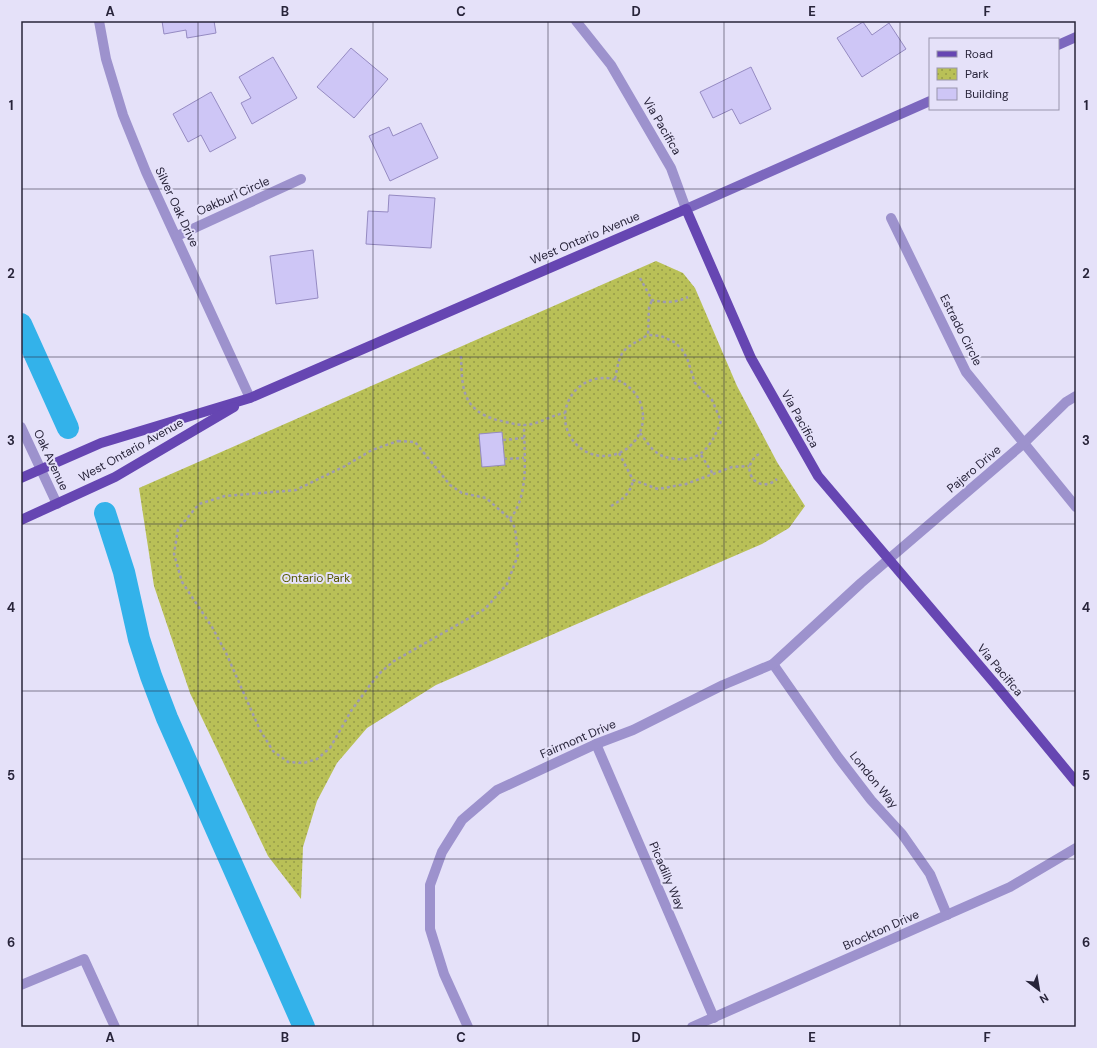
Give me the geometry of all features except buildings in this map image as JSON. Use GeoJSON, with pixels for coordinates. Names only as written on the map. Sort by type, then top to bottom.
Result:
{"type":"FeatureCollection","features":[{"type":"Feature","properties":{"kind":"main road"},"geometry":{"type":"LineString","coordinates":[[1059,45],[1076,37]]}},
{"type":"Feature","properties":{"kind":"main road","name":"West Ontario Avenue"},"geometry":{"type":"LineString","coordinates":[[21,478],[101,443],[250,398],[929,101]]}},
{"type":"Feature","properties":{"kind":"main road","name":"Via Pacifica"},"geometry":{"type":"LineString","coordinates":[[686,208],[752,358],[818,476],[1001,691],[1076,782]]}},
{"type":"Feature","properties":{"kind":"main road","name":"West Ontario Avenue"},"geometry":{"type":"LineString","coordinates":[[21,520],[115,477],[250,398]]}},
{"type":"Feature","properties":{"kind":"street","name":"Silver Oak Drive"},"geometry":{"type":"LineString","coordinates":[[99,21],[106,59],[123,115],[146,172],[177,236],[250,398]]}},
{"type":"Feature","properties":{"kind":"street","name":"Via Pacifica"},"geometry":{"type":"LineString","coordinates":[[576,21],[615,72],[671,168],[686,208]]}},
{"type":"Feature","properties":{"kind":"street","name":"Oakburl Circle"},"geometry":{"type":"LineString","coordinates":[[177,236],[301,180]]}},
{"type":"Feature","properties":{"kind":"street","name":"Estrado Circle"},"geometry":{"type":"LineString","coordinates":[[891,218],[966,372],[1023,444],[1076,507]]}},
{"type":"Feature","properties":{"kind":"street","name":"Pajero Drive"},"geometry":{"type":"LineString","coordinates":[[888,560],[1023,444],[1066,402],[1076,396]]}},
{"type":"Feature","properties":{"kind":"street","name":"Oak Avenue"},"geometry":{"type":"LineString","coordinates":[[21,427],[57,504]]}},
{"type":"Feature","properties":{"kind":"street","name":"Fairmont Drive"},"geometry":{"type":"LineString","coordinates":[[468,1027],[444,974],[430,929],[430,885],[442,852],[462,820],[497,790],[596,744],[633,730],[723,685],[773,664],[888,560]]}},
{"type":"Feature","properties":{"kind":"street","name":"London Way"},"geometry":{"type":"LineString","coordinates":[[773,664],[843,763],[871,800],[902,834],[922,862],[930,874],[947,915]]}},
{"type":"Feature","properties":{"kind":"street","name":"Picadilly Way"},"geometry":{"type":"LineString","coordinates":[[596,744],[714,1018]]}},
{"type":"Feature","properties":{"kind":"street","name":"Brockton Drive"},"geometry":{"type":"LineString","coordinates":[[692,1027],[1010,887],[1076,848]]}},
{"type":"Feature","properties":{"kind":"street"},"geometry":{"type":"LineString","coordinates":[[21,985],[84,959],[115,1027]]}},
{"type":"Feature","properties":{"kind":"path"},"geometry":{"type":"LineString","coordinates":[[640,278],[652,300],[665,303],[676,302],[688,297]]}},
{"type":"Feature","properties":{"kind":"path"},"geometry":{"type":"LineString","coordinates":[[648,335],[649,308],[652,300]]}},
{"type":"Feature","properties":{"kind":"path"},"geometry":{"type":"LineString","coordinates":[[615,379],[619,354],[627,347],[648,335],[661,336],[674,342],[681,348],[687,358],[695,383],[712,400],[721,421],[714,440],[701,455],[684,460],[665,458],[654,452],[640,433]]}},
{"type":"Feature","properties":{"kind":"path"},"geometry":{"type":"LineString","coordinates":[[461,356],[462,381],[468,403],[476,411],[486,417],[524,425],[565,413]]}},
{"type":"Feature","properties":{"kind":"path"},"geometry":{"type":"LineString","coordinates":[[601,377],[615,379],[627,384],[637,394],[642,406],[644,420],[640,433],[628,448],[619,453],[606,456],[593,455],[580,448],[571,439],[566,426],[565,413],[569,400],[577,388],[588,381],[601,377]]}},
{"type":"Feature","properties":{"kind":"path"},"geometry":{"type":"LineString","coordinates":[[510,519],[515,513],[521,496],[524,477],[524,425]]}},
{"type":"Feature","properties":{"kind":"path"},"geometry":{"type":"LineString","coordinates":[[503,440],[524,438]]}},
{"type":"Feature","properties":{"kind":"path"},"geometry":{"type":"LineString","coordinates":[[398,441],[415,442],[450,484],[462,493],[486,498],[510,519],[515,528],[518,555],[507,584],[497,598],[485,609],[394,661],[381,672],[351,711],[330,748],[317,759],[304,763],[288,762],[273,751],[252,714],[212,627],[182,582],[174,554],[178,529],[199,504],[225,496],[296,490],[345,466],[372,450],[398,441]]}},
{"type":"Feature","properties":{"kind":"path"},"geometry":{"type":"LineString","coordinates":[[611,506],[623,499],[632,487],[633,480],[619,453]]}},
{"type":"Feature","properties":{"kind":"path"},"geometry":{"type":"LineString","coordinates":[[759,454],[754,457],[749,466],[751,476],[758,483],[768,484],[777,479]]}},
{"type":"Feature","properties":{"kind":"path"},"geometry":{"type":"LineString","coordinates":[[701,455],[713,474]]}},
{"type":"Feature","properties":{"kind":"path"},"geometry":{"type":"LineString","coordinates":[[504,459],[524,458]]}},
{"type":"Feature","properties":{"kind":"path"},"geometry":{"type":"LineString","coordinates":[[633,480],[658,489],[686,484],[732,467],[749,466]]}},
{"type":"Feature","properties":{"kind":"green space","name":"Ontario Park"},"geometry":{"type":"Polygon","coordinates":[[[656,261],[683,273],[695,288],[737,386],[777,462],[805,506],[789,528],[762,544],[436,685],[367,728],[337,763],[317,801],[303,847],[301,899],[268,856],[190,693],[154,586],[139,488],[656,261]]]}},
{"type":"Feature","properties":{"kind":"waterway"},"geometry":{"type":"LineString","coordinates":[[21,324],[68,428]]}},
{"type":"Feature","properties":{"kind":"waterway"},"geometry":{"type":"LineString","coordinates":[[105,513],[124,572],[139,639],[167,718],[304,1027]]}}]}
